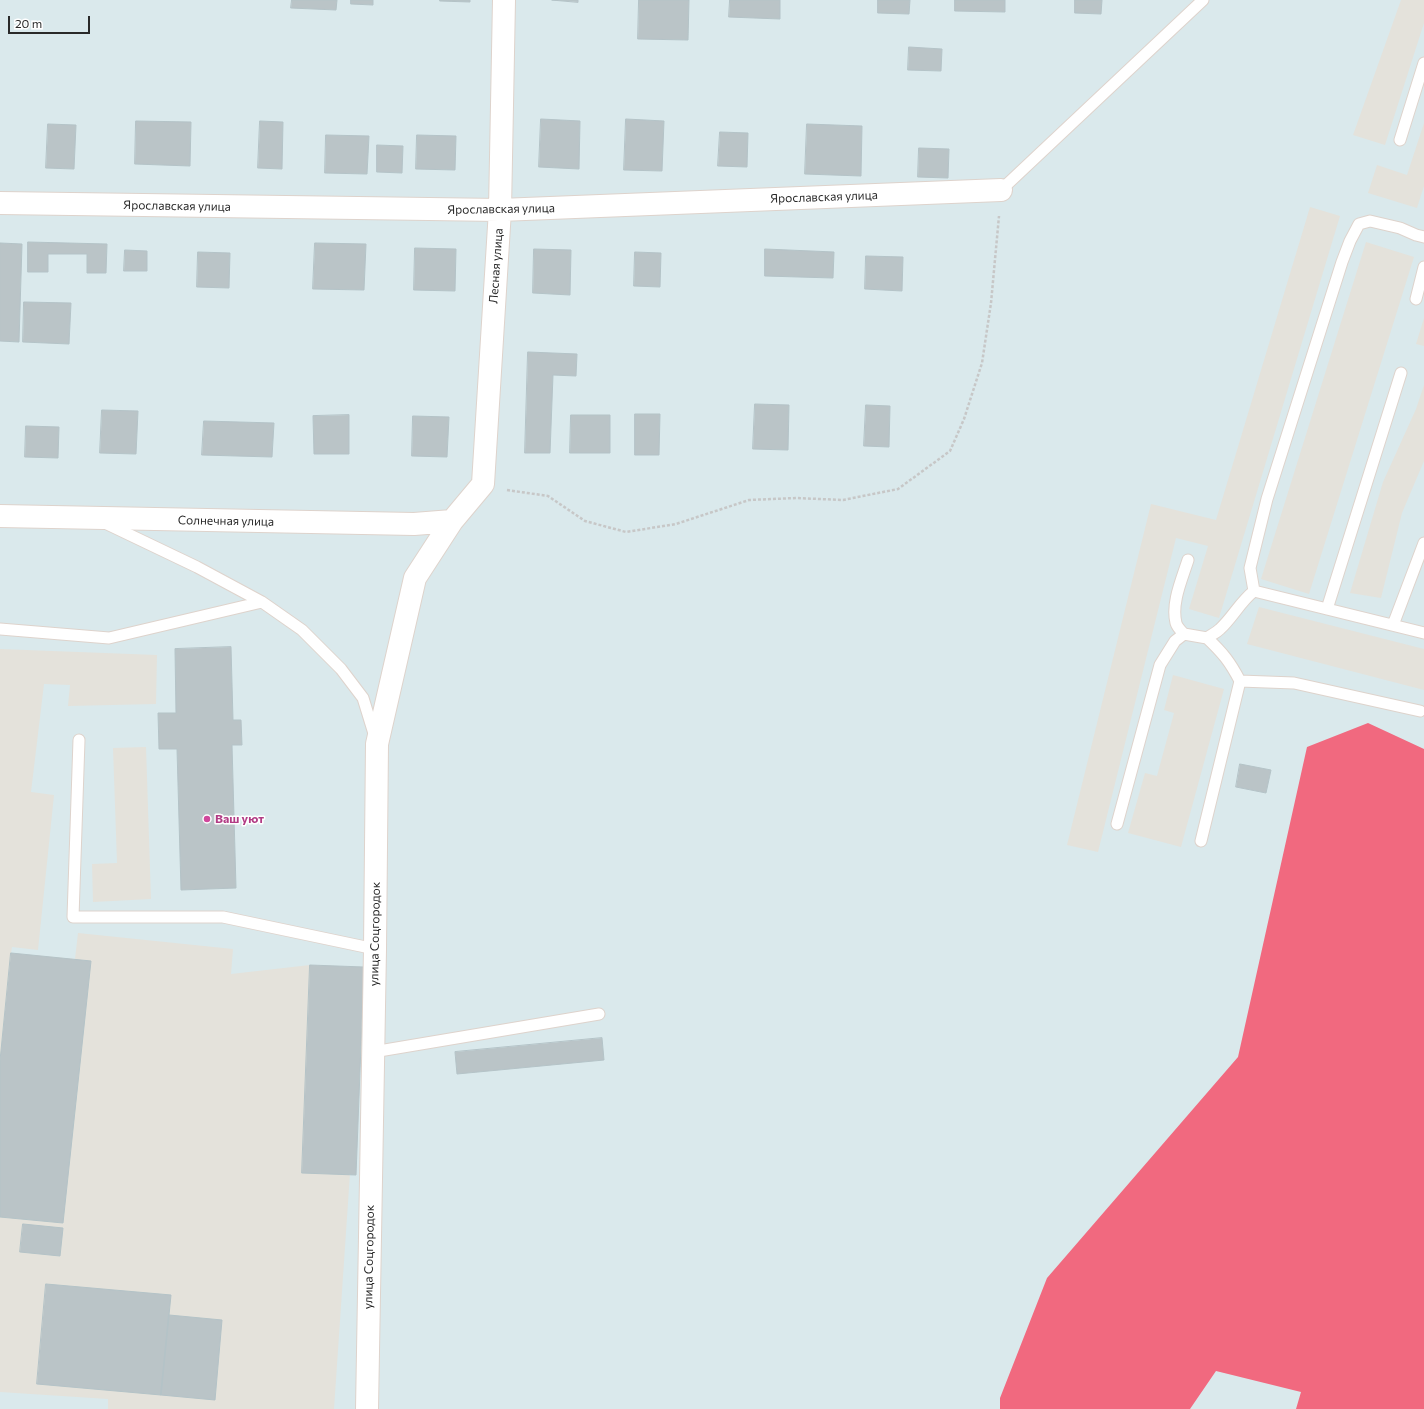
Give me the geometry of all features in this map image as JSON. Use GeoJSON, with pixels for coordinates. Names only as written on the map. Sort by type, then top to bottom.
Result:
{"type":"FeatureCollection","features":[{"type":"Feature","properties":{"kind":"street","name":"Лесная улица"},"geometry":{"type":"LineString","coordinates":[[483,484],[500,210],[504,0]]}},
{"type":"Feature","properties":{"kind":"street","name":"Ярославская улица"},"geometry":{"type":"LineString","coordinates":[[0,203],[500,210],[1001,190]]}},
{"type":"Feature","properties":{"kind":"street","name":"улица Соцгородок"},"geometry":{"type":"LineString","coordinates":[[367,1409],[377,744],[415,578],[452,521],[483,484]]}},
{"type":"Feature","properties":{"kind":"street","name":"Солнечная улица"},"geometry":{"type":"LineString","coordinates":[[0,516],[414,524],[452,521]]}},
{"type":"Feature","properties":{"kind":"lane"},"geometry":{"type":"LineString","coordinates":[[1001,190],[1203,0]]}},
{"type":"Feature","properties":{"kind":"lane"},"geometry":{"type":"LineString","coordinates":[[1400,140],[1424,63]]}},
{"type":"Feature","properties":{"kind":"lane"},"geometry":{"type":"LineString","coordinates":[[1254,591],[1250,568],[1267,499],[1350,241],[1359,224],[1370,221],[1400,228],[1424,237]]}},
{"type":"Feature","properties":{"kind":"lane"},"geometry":{"type":"LineString","coordinates":[[1416,299],[1424,268]]}},
{"type":"Feature","properties":{"kind":"lane"},"geometry":{"type":"LineString","coordinates":[[1327,609],[1400,373]]}},
{"type":"Feature","properties":{"kind":"lane"},"geometry":{"type":"LineString","coordinates":[[96,518],[197,567],[262,602],[302,630],[341,669],[363,698],[377,744]]}},
{"type":"Feature","properties":{"kind":"lane"},"geometry":{"type":"LineString","coordinates":[[1393,626],[1424,543]]}},
{"type":"Feature","properties":{"kind":"lane"},"geometry":{"type":"LineString","coordinates":[[1188,560],[1178,592],[1175,609],[1176,624],[1184,634],[1207,638],[1231,664],[1240,682],[1201,841]]}},
{"type":"Feature","properties":{"kind":"lane"},"geometry":{"type":"LineString","coordinates":[[1207,638],[1220,630],[1236,611],[1244,598],[1254,591],[1424,633]]}},
{"type":"Feature","properties":{"kind":"lane"},"geometry":{"type":"LineString","coordinates":[[0,629],[109,638],[262,602]]}},
{"type":"Feature","properties":{"kind":"lane"},"geometry":{"type":"LineString","coordinates":[[1117,824],[1160,665],[1175,641],[1184,634]]}},
{"type":"Feature","properties":{"kind":"lane"},"geometry":{"type":"LineString","coordinates":[[1240,682],[1294,683],[1420,711]]}},
{"type":"Feature","properties":{"kind":"lane"},"geometry":{"type":"LineString","coordinates":[[79,740],[73,917],[223,917],[375,949]]}},
{"type":"Feature","properties":{"kind":"lane"},"geometry":{"type":"LineString","coordinates":[[373,1052],[598,1014]]}},
{"type":"Feature","properties":{"kind":"path"},"geometry":{"type":"LineString","coordinates":[[483,484],[512,491],[548,496],[585,521],[626,532],[676,524],[749,500],[796,498],[843,500],[898,489],[950,451],[964,419],[982,363],[991,303],[1001,190]]}},
{"type":"Feature","properties":{"kind":"shaded area"},"geometry":{"type":"Polygon","coordinates":[[[1401,0],[1424,0],[1424,23],[1385,145],[1353,135],[1401,0]]]}},
{"type":"Feature","properties":{"kind":"shaded area"},"geometry":{"type":"Polygon","coordinates":[[[1424,123],[1424,186],[1417,208],[1368,193],[1377,165],[1407,175],[1424,123]]]}},
{"type":"Feature","properties":{"kind":"shaded area"},"geometry":{"type":"Polygon","coordinates":[[[1310,207],[1340,216],[1219,618],[1189,609],[1208,546],[1176,538],[1098,852],[1067,845],[1151,504],[1216,520],[1310,207]]]}},
{"type":"Feature","properties":{"kind":"shaded area"},"geometry":{"type":"Polygon","coordinates":[[[1366,242],[1414,257],[1309,594],[1261,579],[1366,242]]]}},
{"type":"Feature","properties":{"kind":"shaded area"},"geometry":{"type":"Polygon","coordinates":[[[1424,318],[1424,346],[1416,344],[1424,318]]]}},
{"type":"Feature","properties":{"kind":"shaded area"},"geometry":{"type":"Polygon","coordinates":[[[1424,385],[1424,461],[1402,513],[1381,598],[1350,593],[1383,482],[1416,409],[1424,385]]]}},
{"type":"Feature","properties":{"kind":"shaded area"},"geometry":{"type":"Polygon","coordinates":[[[1259,607],[1424,649],[1424,690],[1247,644],[1259,607]]]}},
{"type":"Feature","properties":{"kind":"shaded area"},"geometry":{"type":"Polygon","coordinates":[[[0,649],[157,655],[156,704],[68,706],[70,685],[44,684],[31,792],[54,795],[38,950],[12,947],[11,953],[75,959],[78,933],[233,949],[231,974],[310,965],[364,967],[334,1409],[108,1409],[108,1399],[0,1392],[0,649]]]}},
{"type":"Feature","properties":{"kind":"shaded area"},"geometry":{"type":"Polygon","coordinates":[[[1173,675],[1224,689],[1181,847],[1128,833],[1145,773],[1157,776],[1174,713],[1164,710],[1173,675]]]}},
{"type":"Feature","properties":{"kind":"shaded area"},"geometry":{"type":"Polygon","coordinates":[[[1368,723],[1424,749],[1424,1409],[1296,1409],[1301,1392],[1216,1371],[1190,1409],[1000,1409],[1000,1398],[1047,1278],[1238,1057],[1307,747],[1368,723]]]}},
{"type":"Feature","properties":{"kind":"shaded area"},"geometry":{"type":"Polygon","coordinates":[[[146,747],[151,899],[93,902],[92,864],[117,863],[113,748],[146,747]]]}},
{"type":"Feature","properties":{"kind":"building"},"geometry":{"type":"Polygon","coordinates":[[[292,0],[337,0],[336,10],[291,8],[292,0]]]}},
{"type":"Feature","properties":{"kind":"building"},"geometry":{"type":"Polygon","coordinates":[[[351,0],[373,0],[373,5],[351,4],[351,0]]]}},
{"type":"Feature","properties":{"kind":"building"},"geometry":{"type":"Polygon","coordinates":[[[470,0],[470,2],[440,1],[470,0]]]}},
{"type":"Feature","properties":{"kind":"building"},"geometry":{"type":"Polygon","coordinates":[[[552,0],[578,0],[578,2],[552,0]]]}},
{"type":"Feature","properties":{"kind":"building"},"geometry":{"type":"Polygon","coordinates":[[[639,0],[689,0],[688,40],[638,39],[639,0]]]}},
{"type":"Feature","properties":{"kind":"building"},"geometry":{"type":"Polygon","coordinates":[[[730,0],[780,0],[780,19],[729,17],[730,0]]]}},
{"type":"Feature","properties":{"kind":"building"},"geometry":{"type":"Polygon","coordinates":[[[878,0],[910,0],[909,14],[878,13],[878,0]]]}},
{"type":"Feature","properties":{"kind":"building"},"geometry":{"type":"Polygon","coordinates":[[[955,0],[1005,0],[1005,12],[955,11],[955,0]]]}},
{"type":"Feature","properties":{"kind":"building"},"geometry":{"type":"Polygon","coordinates":[[[1075,0],[1102,0],[1101,14],[1075,13],[1075,0]]]}},
{"type":"Feature","properties":{"kind":"building"},"geometry":{"type":"Polygon","coordinates":[[[909,47],[942,49],[941,71],[908,70],[909,47]]]}},
{"type":"Feature","properties":{"kind":"building"},"geometry":{"type":"Polygon","coordinates":[[[541,119],[580,121],[579,169],[539,167],[541,119]]]}},
{"type":"Feature","properties":{"kind":"building"},"geometry":{"type":"Polygon","coordinates":[[[626,119],[664,121],[662,171],[624,170],[626,119]]]}},
{"type":"Feature","properties":{"kind":"building"},"geometry":{"type":"Polygon","coordinates":[[[136,121],[191,122],[190,166],[135,164],[136,121]]]}},
{"type":"Feature","properties":{"kind":"building"},"geometry":{"type":"Polygon","coordinates":[[[260,121],[283,122],[282,169],[258,168],[260,121]]]}},
{"type":"Feature","properties":{"kind":"building"},"geometry":{"type":"Polygon","coordinates":[[[48,124],[76,125],[74,169],[46,168],[48,124]]]}},
{"type":"Feature","properties":{"kind":"building"},"geometry":{"type":"Polygon","coordinates":[[[807,124],[862,126],[861,176],[805,174],[807,124]]]}},
{"type":"Feature","properties":{"kind":"building"},"geometry":{"type":"Polygon","coordinates":[[[720,132],[748,133],[747,167],[718,166],[720,132]]]}},
{"type":"Feature","properties":{"kind":"building"},"geometry":{"type":"Polygon","coordinates":[[[326,135],[369,136],[367,174],[325,173],[326,135]]]}},
{"type":"Feature","properties":{"kind":"building"},"geometry":{"type":"Polygon","coordinates":[[[417,135],[456,136],[455,170],[416,169],[417,135]]]}},
{"type":"Feature","properties":{"kind":"building"},"geometry":{"type":"Polygon","coordinates":[[[377,145],[403,146],[402,173],[377,172],[377,145]]]}},
{"type":"Feature","properties":{"kind":"building"},"geometry":{"type":"Polygon","coordinates":[[[919,148],[949,149],[948,178],[918,177],[919,148]]]}},
{"type":"Feature","properties":{"kind":"building"},"geometry":{"type":"Polygon","coordinates":[[[28,242],[107,244],[106,273],[87,273],[87,254],[48,254],[48,272],[28,272],[28,242]]]}},
{"type":"Feature","properties":{"kind":"building"},"geometry":{"type":"Polygon","coordinates":[[[0,243],[22,244],[19,342],[0,341],[0,243]]]}},
{"type":"Feature","properties":{"kind":"building"},"geometry":{"type":"Polygon","coordinates":[[[315,243],[366,244],[364,290],[313,289],[315,243]]]}},
{"type":"Feature","properties":{"kind":"building"},"geometry":{"type":"Polygon","coordinates":[[[415,248],[456,249],[455,291],[414,290],[415,248]]]}},
{"type":"Feature","properties":{"kind":"building"},"geometry":{"type":"Polygon","coordinates":[[[534,249],[571,250],[570,295],[533,293],[534,249]]]}},
{"type":"Feature","properties":{"kind":"building"},"geometry":{"type":"Polygon","coordinates":[[[765,249],[834,252],[833,278],[765,276],[765,249]]]}},
{"type":"Feature","properties":{"kind":"building"},"geometry":{"type":"Polygon","coordinates":[[[125,250],[147,251],[147,271],[124,271],[125,250]]]}},
{"type":"Feature","properties":{"kind":"building"},"geometry":{"type":"Polygon","coordinates":[[[198,252],[230,253],[229,288],[197,287],[198,252]]]}},
{"type":"Feature","properties":{"kind":"building"},"geometry":{"type":"Polygon","coordinates":[[[635,252],[661,253],[660,287],[634,286],[635,252]]]}},
{"type":"Feature","properties":{"kind":"building"},"geometry":{"type":"Polygon","coordinates":[[[866,256],[903,257],[902,291],[865,289],[866,256]]]}},
{"type":"Feature","properties":{"kind":"building"},"geometry":{"type":"Polygon","coordinates":[[[24,302],[71,303],[69,344],[23,342],[24,302]]]}},
{"type":"Feature","properties":{"kind":"building"},"geometry":{"type":"Polygon","coordinates":[[[528,352],[577,354],[576,376],[553,375],[550,453],[525,453],[528,352]]]}},
{"type":"Feature","properties":{"kind":"building"},"geometry":{"type":"Polygon","coordinates":[[[755,404],[789,405],[788,450],[753,449],[755,404]]]}},
{"type":"Feature","properties":{"kind":"building"},"geometry":{"type":"Polygon","coordinates":[[[866,405],[890,406],[889,447],[864,446],[866,405]]]}},
{"type":"Feature","properties":{"kind":"building"},"geometry":{"type":"Polygon","coordinates":[[[102,410],[138,411],[136,454],[100,453],[102,410]]]}},
{"type":"Feature","properties":{"kind":"building"},"geometry":{"type":"Polygon","coordinates":[[[635,414],[660,414],[659,455],[635,455],[635,414]]]}},
{"type":"Feature","properties":{"kind":"building"},"geometry":{"type":"Polygon","coordinates":[[[349,415],[349,454],[314,454],[313,416],[349,415]]]}},
{"type":"Feature","properties":{"kind":"building"},"geometry":{"type":"Polygon","coordinates":[[[571,415],[610,415],[610,453],[570,453],[571,415]]]}},
{"type":"Feature","properties":{"kind":"building"},"geometry":{"type":"Polygon","coordinates":[[[413,416],[449,417],[447,457],[412,456],[413,416]]]}},
{"type":"Feature","properties":{"kind":"building"},"geometry":{"type":"Polygon","coordinates":[[[204,421],[274,423],[272,457],[202,455],[204,421]]]}},
{"type":"Feature","properties":{"kind":"building"},"geometry":{"type":"Polygon","coordinates":[[[26,426],[59,427],[58,458],[25,457],[26,426]]]}},
{"type":"Feature","properties":{"kind":"building","name":"Ваш уют"},"geometry":{"type":"Polygon","coordinates":[[[231,647],[233,720],[241,720],[242,745],[232,745],[236,888],[181,890],[177,749],[159,749],[158,713],[176,713],[175,649],[231,647]]]}},
{"type":"Feature","properties":{"kind":"building"},"geometry":{"type":"Polygon","coordinates":[[[1240,764],[1271,770],[1266,793],[1236,787],[1240,764]]]}},
{"type":"Feature","properties":{"kind":"building"},"geometry":{"type":"Polygon","coordinates":[[[11,953],[91,961],[63,1223],[0,1217],[0,1061],[11,953]]]}},
{"type":"Feature","properties":{"kind":"building"},"geometry":{"type":"Polygon","coordinates":[[[310,965],[364,967],[356,1175],[302,1173],[310,965]]]}},
{"type":"Feature","properties":{"kind":"building"},"geometry":{"type":"Polygon","coordinates":[[[602,1038],[604,1060],[457,1074],[455,1052],[602,1038]]]}},
{"type":"Feature","properties":{"kind":"building"},"geometry":{"type":"Polygon","coordinates":[[[23,1224],[63,1228],[60,1256],[20,1252],[23,1224]]]}},
{"type":"Feature","properties":{"kind":"building"},"geometry":{"type":"Polygon","coordinates":[[[46,1284],[171,1295],[161,1395],[37,1384],[46,1284]]]}},
{"type":"Feature","properties":{"kind":"building"},"geometry":{"type":"Polygon","coordinates":[[[169,1315],[222,1320],[215,1400],[161,1395],[169,1315]]]}},
{"type":"Feature","properties":{"kind":"place","name":"Ваш уют"},"geometry":{"type":"Point","coordinates":[207,819]}}]}
